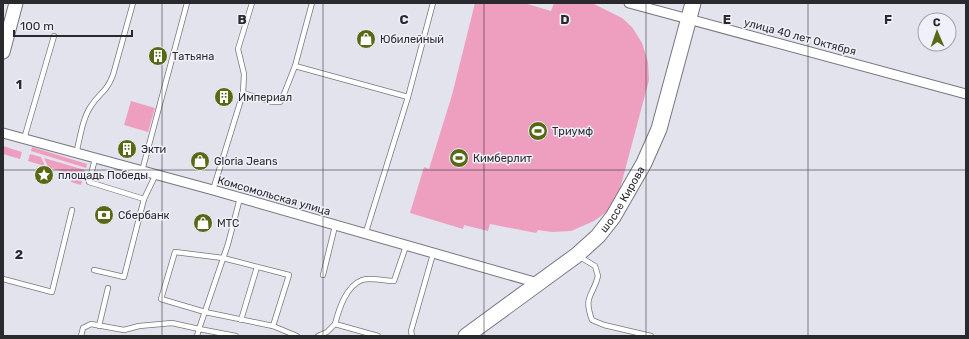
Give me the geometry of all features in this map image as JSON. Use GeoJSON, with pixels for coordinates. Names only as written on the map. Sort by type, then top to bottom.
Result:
{"type":"FeatureCollection","features":[{"type":"Feature","properties":{"kind":"main road"},"geometry":{"type":"LineString","coordinates":[[3,52],[16,3]]}},
{"type":"Feature","properties":{"kind":"main road","name":"шоссе Кирова"},"geometry":{"type":"LineString","coordinates":[[466,336],[577,255],[601,232],[613,217],[650,151],[663,116],[693,3]]}},
{"type":"Feature","properties":{"kind":"street","name":"улица 40 лет Октября"},"geometry":{"type":"LineString","coordinates":[[628,3],[653,6],[688,20],[966,94]]}},
{"type":"Feature","properties":{"kind":"street","name":"Комсомольская улица"},"geometry":{"type":"LineString","coordinates":[[3,133],[155,176],[213,190],[538,283]]}},
{"type":"Feature","properties":{"kind":"lane"},"geometry":{"type":"LineString","coordinates":[[76,154],[86,115],[90,106],[106,89],[113,75],[133,3]]}},
{"type":"Feature","properties":{"kind":"lane"},"geometry":{"type":"LineString","coordinates":[[142,172],[187,3]]}},
{"type":"Feature","properties":{"kind":"lane"},"geometry":{"type":"LineString","coordinates":[[213,190],[243,93],[244,74],[238,49],[252,3]]}},
{"type":"Feature","properties":{"kind":"lane"},"geometry":{"type":"LineString","coordinates":[[243,93],[272,102],[280,102],[295,66],[312,3]]}},
{"type":"Feature","properties":{"kind":"lane"},"geometry":{"type":"LineString","coordinates":[[366,235],[408,97],[433,3]]}},
{"type":"Feature","properties":{"kind":"lane"},"geometry":{"type":"LineString","coordinates":[[24,139],[54,36]]}},
{"type":"Feature","properties":{"kind":"lane"},"geometry":{"type":"LineString","coordinates":[[295,66],[408,97]]}},
{"type":"Feature","properties":{"kind":"lane"},"geometry":{"type":"LineString","coordinates":[[95,159],[89,182],[144,199]]}},
{"type":"Feature","properties":{"kind":"lane"},"geometry":{"type":"LineString","coordinates":[[94,270],[124,277],[144,199],[155,176]]}},
{"type":"Feature","properties":{"kind":"lane"},"geometry":{"type":"LineString","coordinates":[[197,336],[223,258],[240,198]]}},
{"type":"Feature","properties":{"kind":"lane"},"geometry":{"type":"LineString","coordinates":[[3,279],[52,292],[72,210]]}},
{"type":"Feature","properties":{"kind":"lane"},"geometry":{"type":"LineString","coordinates":[[322,275],[335,226]]}},
{"type":"Feature","properties":{"kind":"lane"},"geometry":{"type":"LineString","coordinates":[[318,336],[327,332],[335,324],[350,288],[363,280],[394,281],[406,246]]}},
{"type":"Feature","properties":{"kind":"lane"},"geometry":{"type":"LineString","coordinates":[[273,326],[289,275],[223,258],[175,252],[161,299],[205,312],[273,326],[297,336]]}},
{"type":"Feature","properties":{"kind":"lane"},"geometry":{"type":"LineString","coordinates":[[412,336],[411,331],[433,254]]}},
{"type":"Feature","properties":{"kind":"lane"},"geometry":{"type":"LineString","coordinates":[[577,255],[595,266],[598,276],[589,297],[588,307],[592,320],[604,325],[651,336]]}},
{"type":"Feature","properties":{"kind":"lane"},"geometry":{"type":"LineString","coordinates":[[241,320],[257,267]]}},
{"type":"Feature","properties":{"kind":"lane"},"geometry":{"type":"LineString","coordinates":[[99,326],[108,288]]}},
{"type":"Feature","properties":{"kind":"lane"},"geometry":{"type":"LineString","coordinates":[[81,336],[83,328],[91,324],[124,330],[139,326],[172,323],[233,336]]}},
{"type":"Feature","properties":{"kind":"lane"},"geometry":{"type":"LineString","coordinates":[[335,324],[378,336]]}},
{"type":"Feature","properties":{"kind":"shaded area","name":"Триумф"},"geometry":{"type":"Polygon","coordinates":[[[475,3],[524,3],[551,11],[554,3],[592,3],[622,18],[632,27],[642,43],[648,62],[649,80],[620,189],[608,211],[594,221],[571,231],[552,232],[538,230],[536,233],[490,224],[488,231],[464,225],[463,229],[410,213],[424,167],[429,169],[452,95],[475,3]]]}},
{"type":"Feature","properties":{"kind":"shaded area"},"geometry":{"type":"Polygon","coordinates":[[[131,101],[155,108],[148,132],[124,125],[131,101]]]}},
{"type":"Feature","properties":{"kind":"shaded area"},"geometry":{"type":"Polygon","coordinates":[[[3,146],[22,152],[20,159],[3,154],[3,146]]]}},
{"type":"Feature","properties":{"kind":"shaded area"},"geometry":{"type":"Polygon","coordinates":[[[32,147],[87,164],[86,168],[31,151],[32,147]]]}},
{"type":"Feature","properties":{"kind":"shaded area"},"geometry":{"type":"Polygon","coordinates":[[[30,154],[41,157],[45,166],[28,161],[30,154]]]}},
{"type":"Feature","properties":{"kind":"shaded area"},"geometry":{"type":"Polygon","coordinates":[[[44,158],[85,170],[81,185],[71,182],[73,175],[48,167],[44,158]]]}},
{"type":"Feature","properties":{"kind":"place","name":"Юбилейный"},"geometry":{"type":"Point","coordinates":[366,39]}},
{"type":"Feature","properties":{"kind":"place","name":"Татьяна"},"geometry":{"type":"Point","coordinates":[158,56]}},
{"type":"Feature","properties":{"kind":"place","name":"Империал"},"geometry":{"type":"Point","coordinates":[224,97]}},
{"type":"Feature","properties":{"kind":"place","name":"Триумф"},"geometry":{"type":"Point","coordinates":[538,131]}},
{"type":"Feature","properties":{"kind":"place","name":"Экти"},"geometry":{"type":"Point","coordinates":[127,149]}},
{"type":"Feature","properties":{"kind":"place","name":"Кимберлит"},"geometry":{"type":"Point","coordinates":[459,158]}},
{"type":"Feature","properties":{"kind":"place","name":"Gloria Jeans"},"geometry":{"type":"Point","coordinates":[200,161]}},
{"type":"Feature","properties":{"kind":"place","name":"площадь Победы"},"geometry":{"type":"Point","coordinates":[44,175]}},
{"type":"Feature","properties":{"kind":"place","name":"Сбербанк"},"geometry":{"type":"Point","coordinates":[104,215]}},
{"type":"Feature","properties":{"kind":"place","name":"МТС"},"geometry":{"type":"Point","coordinates":[203,223]}}]}
